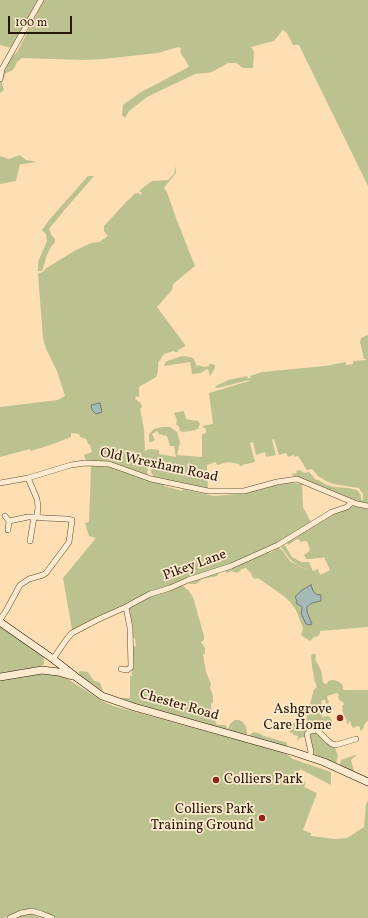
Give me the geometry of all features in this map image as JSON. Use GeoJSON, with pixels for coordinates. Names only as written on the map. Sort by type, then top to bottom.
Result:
{"type":"FeatureCollection","features":[{"type":"Feature","properties":{"kind":"main road","name":"Chester Road"},"geometry":{"type":"LineString","coordinates":[[0,621],[102,696],[134,707],[294,752],[324,762],[368,782]]}},
{"type":"Feature","properties":{"kind":"main road"},"geometry":{"type":"LineString","coordinates":[[42,670],[49,665],[53,659]]}},
{"type":"Feature","properties":{"kind":"main road"},"geometry":{"type":"LineString","coordinates":[[0,678],[42,670],[58,672],[76,677]]}},
{"type":"Feature","properties":{"kind":"street"},"geometry":{"type":"LineString","coordinates":[[0,79],[2,69],[41,0]]}},
{"type":"Feature","properties":{"kind":"street","name":"Old Wrexham Road"},"geometry":{"type":"LineString","coordinates":[[0,483],[28,478],[71,465],[86,463],[109,464],[151,479],[208,491],[244,491],[277,482],[297,480],[357,504],[368,506]]}},
{"type":"Feature","properties":{"kind":"street"},"geometry":{"type":"LineString","coordinates":[[28,478],[37,499],[38,507],[30,542]]}},
{"type":"Feature","properties":{"kind":"street","name":"Pikey Lane"},"geometry":{"type":"LineString","coordinates":[[53,659],[72,634],[99,619],[150,594],[231,566],[278,546],[332,512],[347,507],[352,502]]}},
{"type":"Feature","properties":{"kind":"street"},"geometry":{"type":"LineString","coordinates":[[5,516],[9,521],[8,530]]}},
{"type":"Feature","properties":{"kind":"street"},"geometry":{"type":"LineString","coordinates":[[0,621],[20,585],[46,573],[69,542],[72,520],[28,517],[9,521]]}},
{"type":"Feature","properties":{"kind":"street"},"geometry":{"type":"LineString","coordinates":[[121,669],[127,670],[131,667],[130,628],[126,607]]}},
{"type":"Feature","properties":{"kind":"street"},"geometry":{"type":"LineString","coordinates":[[309,757],[311,752],[307,734],[310,731],[317,730],[328,741],[336,745],[356,739]]}},
{"type":"Feature","properties":{"kind":"street"},"geometry":{"type":"LineString","coordinates":[[10,918],[21,913],[32,911],[52,918]]}},
{"type":"Feature","properties":{"kind":"green space"},"geometry":{"type":"Polygon","coordinates":[[[0,0],[40,0],[11,48],[0,45],[0,0]]]}},
{"type":"Feature","properties":{"kind":"green space"},"geometry":{"type":"Polygon","coordinates":[[[44,0],[368,0],[368,186],[299,45],[293,45],[287,33],[283,30],[274,41],[251,47],[254,52],[253,68],[243,68],[236,63],[228,63],[212,72],[195,74],[147,97],[129,111],[125,118],[122,115],[123,105],[141,92],[189,67],[180,52],[181,48],[178,47],[158,53],[104,59],[82,60],[22,58],[17,62],[13,70],[6,73],[2,83],[4,90],[0,93],[0,68],[17,52],[44,0]]]}},
{"type":"Feature","properties":{"kind":"green space"},"geometry":{"type":"Polygon","coordinates":[[[20,155],[26,160],[37,162],[20,164],[16,181],[0,184],[0,156],[9,159],[20,155]]]}},
{"type":"Feature","properties":{"kind":"green space"},"geometry":{"type":"Polygon","coordinates":[[[176,166],[176,173],[164,188],[167,192],[195,266],[173,284],[172,290],[157,307],[186,346],[178,350],[178,352],[174,351],[164,354],[158,363],[156,377],[139,387],[139,397],[136,396],[135,399],[141,403],[142,407],[140,409],[144,429],[145,451],[149,449],[159,450],[159,454],[176,457],[174,446],[170,446],[167,436],[159,434],[157,431],[152,434],[155,440],[149,442],[149,434],[154,429],[170,427],[177,432],[180,442],[177,455],[202,457],[202,434],[206,433],[206,429],[202,427],[213,424],[209,393],[249,380],[218,388],[214,387],[228,380],[247,376],[248,378],[251,378],[250,376],[262,372],[325,366],[346,362],[346,365],[353,364],[353,361],[366,360],[364,359],[360,342],[361,338],[368,335],[368,505],[297,478],[291,474],[297,473],[296,471],[300,470],[304,473],[309,472],[316,480],[327,485],[357,490],[361,495],[361,499],[363,500],[363,494],[359,488],[333,484],[326,481],[318,476],[312,469],[307,470],[298,456],[294,457],[294,455],[288,457],[286,453],[279,455],[274,439],[272,440],[276,455],[266,457],[265,452],[256,455],[253,442],[250,443],[255,462],[242,466],[228,462],[217,465],[216,462],[207,465],[208,489],[164,480],[164,486],[182,491],[183,489],[214,496],[247,493],[276,485],[290,483],[302,484],[303,507],[311,522],[266,549],[270,553],[279,548],[290,561],[300,567],[310,571],[297,565],[290,559],[281,547],[284,545],[292,557],[301,562],[309,562],[313,571],[318,569],[320,575],[323,573],[324,575],[324,573],[330,570],[324,557],[306,559],[304,555],[310,549],[305,541],[301,542],[297,539],[288,545],[287,543],[331,513],[353,506],[368,509],[368,627],[320,631],[318,636],[314,637],[310,641],[301,635],[303,628],[296,610],[290,602],[258,578],[253,578],[251,573],[246,568],[237,573],[232,571],[226,573],[225,566],[217,568],[220,571],[217,576],[203,579],[196,584],[190,584],[184,579],[181,581],[182,585],[193,597],[204,636],[204,640],[201,642],[205,648],[205,653],[203,655],[213,696],[213,702],[211,704],[212,718],[215,720],[217,725],[225,725],[228,729],[230,724],[235,720],[243,722],[246,727],[246,737],[121,700],[123,698],[130,698],[132,647],[136,646],[135,638],[132,637],[128,610],[129,603],[72,630],[63,578],[96,538],[89,536],[85,523],[89,522],[91,466],[110,467],[140,478],[138,472],[110,461],[86,461],[84,455],[92,452],[90,445],[86,439],[80,437],[79,434],[71,433],[71,437],[50,445],[31,451],[30,449],[0,457],[0,407],[58,400],[65,396],[57,371],[46,349],[43,338],[38,274],[76,250],[91,243],[99,242],[108,236],[104,231],[104,226],[134,194],[139,193],[140,195],[142,193],[139,191],[152,181],[168,180],[174,174],[176,166]],[[155,459],[154,464],[147,464],[149,480],[152,481],[154,477],[151,472],[152,466],[157,465],[155,459]],[[311,586],[296,603],[302,607],[302,610],[312,624],[307,612],[307,607],[312,603],[321,601],[312,591],[311,586]]]}},
{"type":"Feature","properties":{"kind":"green space"},"geometry":{"type":"Polygon","coordinates":[[[88,176],[94,176],[49,229],[55,239],[55,242],[47,255],[42,271],[38,271],[38,262],[47,241],[46,234],[42,230],[88,176]]]}},
{"type":"Feature","properties":{"kind":"green space"},"geometry":{"type":"Polygon","coordinates":[[[182,356],[191,357],[194,359],[197,367],[198,365],[204,367],[212,364],[215,365],[215,368],[210,376],[208,369],[201,373],[192,374],[190,362],[164,366],[167,361],[182,356]]]}},
{"type":"Feature","properties":{"kind":"green space"},"geometry":{"type":"Polygon","coordinates":[[[184,411],[186,419],[198,421],[200,424],[198,429],[183,432],[180,431],[176,424],[177,420],[174,413],[184,411]]]}},
{"type":"Feature","properties":{"kind":"green space"},"geometry":{"type":"Polygon","coordinates":[[[0,625],[43,656],[44,664],[40,667],[0,674],[0,625]]]}},
{"type":"Feature","properties":{"kind":"green space"},"geometry":{"type":"Polygon","coordinates":[[[312,654],[315,654],[316,656],[315,659],[321,670],[323,683],[327,684],[328,681],[333,680],[341,683],[343,690],[368,690],[368,720],[361,731],[360,727],[358,726],[355,728],[352,727],[350,721],[349,724],[346,722],[347,720],[342,710],[344,704],[340,701],[337,693],[327,696],[329,703],[326,704],[325,700],[323,699],[321,702],[324,709],[322,717],[328,716],[331,718],[332,721],[330,724],[326,723],[322,726],[317,724],[306,737],[299,738],[298,741],[298,736],[289,732],[293,723],[302,725],[305,723],[314,689],[317,687],[312,667],[312,654]]]}},
{"type":"Feature","properties":{"kind":"green space"},"geometry":{"type":"Polygon","coordinates":[[[78,672],[88,672],[94,681],[99,682],[103,691],[82,677],[78,672]]]}},
{"type":"Feature","properties":{"kind":"green space"},"geometry":{"type":"Polygon","coordinates":[[[41,673],[60,674],[102,701],[113,706],[282,751],[293,759],[331,772],[331,785],[300,769],[297,779],[306,782],[304,787],[317,793],[303,830],[311,833],[311,836],[335,839],[347,838],[364,827],[366,804],[368,801],[368,918],[56,918],[32,909],[22,910],[4,918],[0,918],[0,680],[41,673]]]}},
{"type":"Feature","properties":{"kind":"green space"},"geometry":{"type":"Polygon","coordinates":[[[253,732],[286,742],[287,746],[251,738],[250,735],[253,732]]]}},
{"type":"Feature","properties":{"kind":"green space"},"geometry":{"type":"Polygon","coordinates":[[[317,732],[329,745],[335,748],[338,756],[336,764],[312,753],[309,735],[310,733],[317,732]]]}},
{"type":"Feature","properties":{"kind":"green space"},"geometry":{"type":"Polygon","coordinates":[[[358,754],[351,760],[354,771],[352,772],[339,767],[341,760],[358,754]]]}},
{"type":"Feature","properties":{"kind":"green space"},"geometry":{"type":"Polygon","coordinates":[[[31,913],[46,918],[16,918],[24,914],[31,913]]]}},
{"type":"Feature","properties":{"kind":"water"},"geometry":{"type":"Polygon","coordinates":[[[100,403],[102,412],[96,414],[92,410],[91,405],[100,403]]]}},
{"type":"Feature","properties":{"kind":"water"},"geometry":{"type":"Polygon","coordinates":[[[311,585],[316,594],[321,595],[321,601],[312,603],[307,607],[307,612],[312,624],[310,625],[306,624],[301,613],[302,607],[296,603],[297,601],[295,597],[302,590],[311,585]]]}},
{"type":"Feature","properties":{"kind":"place","name":"Ashgrove Care Home"},"geometry":{"type":"Point","coordinates":[340,718]}},
{"type":"Feature","properties":{"kind":"place","name":"Colliers Park"},"geometry":{"type":"Point","coordinates":[216,780]}},
{"type":"Feature","properties":{"kind":"place","name":"Colliers Park Training Ground"},"geometry":{"type":"Point","coordinates":[262,818]}}]}
